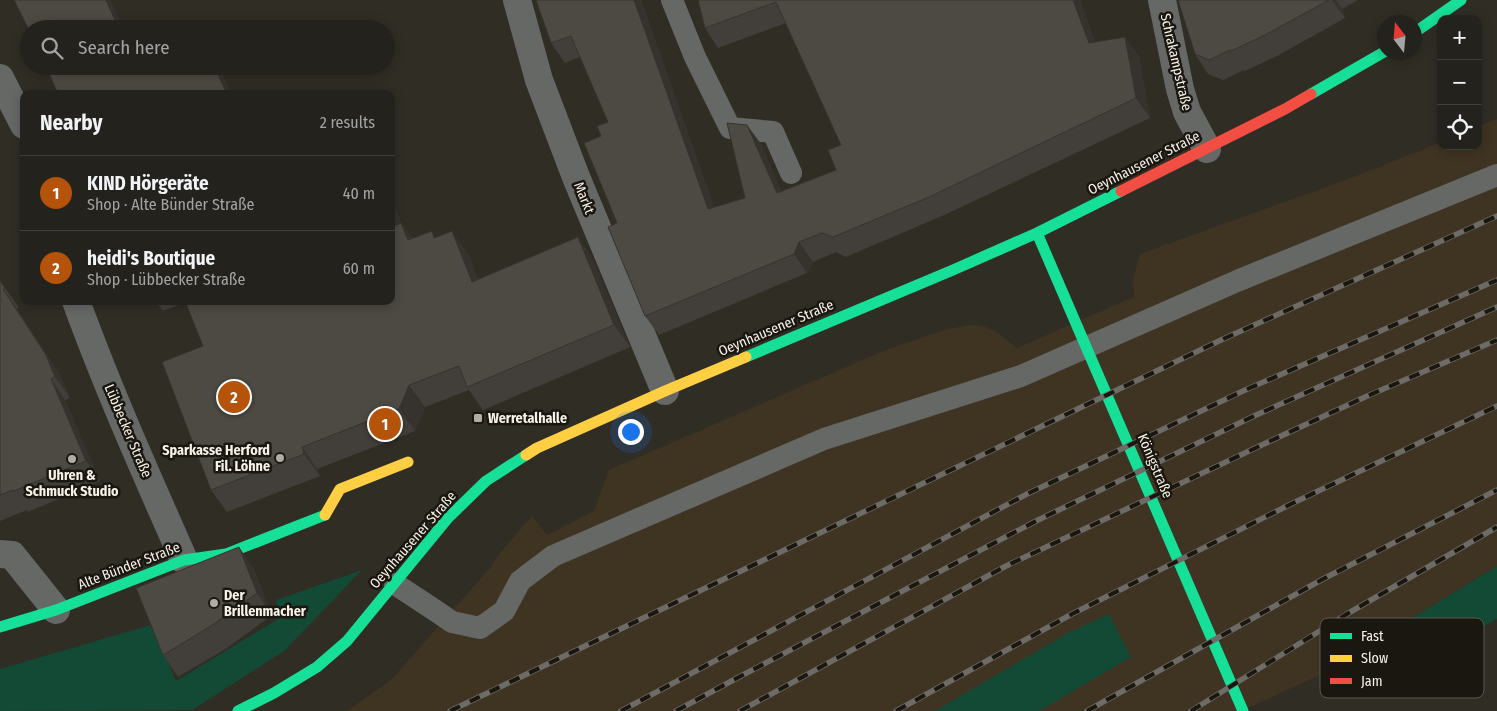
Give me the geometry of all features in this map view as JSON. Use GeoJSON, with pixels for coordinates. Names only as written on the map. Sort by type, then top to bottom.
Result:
{"type":"FeatureCollection","features":[{"type":"Feature","properties":{"kind":"main road"},"geometry":{"type":"LineString","coordinates":[[1422,27],[1461,0]]}},
{"type":"Feature","properties":{"kind":"main road","name":"Oeynhausener Straße"},"geometry":{"type":"LineString","coordinates":[[238,711],[317,667],[347,641],[448,518],[486,481],[537,448],[665,390],[1037,234],[1284,109],[1377,56]]}},
{"type":"Feature","properties":{"kind":"main road","name":"Königstraße"},"geometry":{"type":"LineString","coordinates":[[1037,234],[1243,711]]}},
{"type":"Feature","properties":{"kind":"main road","name":"Alte Bünder Straße"},"geometry":{"type":"LineString","coordinates":[[0,627],[56,610],[184,560],[226,554],[325,515],[340,489],[408,462]]}},
{"type":"Feature","properties":{"kind":"street","name":"Markt"},"geometry":{"type":"LineString","coordinates":[[517,0],[521,20],[542,89],[576,177],[665,390]]}},
{"type":"Feature","properties":{"kind":"street","name":"Schrakampstraße"},"geometry":{"type":"LineString","coordinates":[[1162,0],[1180,88],[1187,112],[1207,149]]}},
{"type":"Feature","properties":{"kind":"street"},"geometry":{"type":"LineString","coordinates":[[0,78],[20,117]]}},
{"type":"Feature","properties":{"kind":"street","name":"Lübbecker Straße"},"geometry":{"type":"LineString","coordinates":[[77,305],[94,352],[184,560]]}},
{"type":"Feature","properties":{"kind":"street"},"geometry":{"type":"LineString","coordinates":[[0,554],[12,555],[56,610]]}},
{"type":"Feature","properties":{"kind":"lane"},"geometry":{"type":"LineString","coordinates":[[672,0],[695,57],[730,128],[773,132],[791,173]]}},
{"type":"Feature","properties":{"kind":"lane"},"geometry":{"type":"LineString","coordinates":[[395,584],[452,622],[480,628],[504,611],[520,581],[553,556],[824,438],[1021,376],[1246,277],[1497,175]]}},
{"type":"Feature","properties":{"kind":"shaded area"},"geometry":{"type":"Polygon","coordinates":[[[1497,119],[1497,566],[1412,618],[1320,618],[1320,675],[1318,676],[1241,711],[347,711],[391,680],[490,568],[500,553],[532,516],[547,535],[594,511],[609,470],[883,351],[944,330],[971,325],[986,327],[1017,348],[1134,297],[1133,280],[1140,254],[1351,178],[1437,144],[1437,150],[1482,150],[1482,125],[1497,119]]]}},
{"type":"Feature","properties":{"kind":"green space"},"geometry":{"type":"Polygon","coordinates":[[[1497,566],[1497,619],[1484,626],[1484,618],[1412,618],[1497,566]]]}},
{"type":"Feature","properties":{"kind":"green space"},"geometry":{"type":"Polygon","coordinates":[[[362,570],[284,651],[192,710],[0,711],[0,669],[151,625],[176,681],[280,618],[276,600],[362,570]]]}},
{"type":"Feature","properties":{"kind":"green space"},"geometry":{"type":"Polygon","coordinates":[[[1109,614],[1131,657],[1039,711],[935,711],[1068,633],[1109,614]]]}},
{"type":"Feature","properties":{"kind":"building"},"geometry":{"type":"Polygon","coordinates":[[[14,0],[106,0],[115,20],[24,20],[14,0]]]}},
{"type":"Feature","properties":{"kind":"building"},"geometry":{"type":"Polygon","coordinates":[[[536,0],[634,0],[708,209],[745,198],[727,123],[747,125],[777,193],[836,170],[828,150],[841,145],[776,2],[705,28],[698,0],[1073,0],[1089,43],[1125,37],[1136,98],[929,197],[833,237],[822,233],[799,242],[794,254],[645,316],[608,227],[617,223],[584,143],[601,136],[597,126],[608,122],[571,36],[551,43],[536,0]]]}},
{"type":"Feature","properties":{"kind":"building"},"geometry":{"type":"Polygon","coordinates":[[[1178,0],[1329,0],[1265,35],[1209,60],[1195,54],[1178,0]]]}},
{"type":"Feature","properties":{"kind":"building"},"geometry":{"type":"Polygon","coordinates":[[[50,75],[218,75],[225,90],[56,90],[50,75]]]}},
{"type":"Feature","properties":{"kind":"building"},"geometry":{"type":"Polygon","coordinates":[[[401,223],[408,240],[432,231],[434,238],[452,231],[472,282],[578,237],[614,325],[467,387],[459,366],[409,385],[399,409],[302,447],[304,454],[211,490],[162,362],[203,346],[187,305],[395,305],[395,226],[401,223]]]}},
{"type":"Feature","properties":{"kind":"building"},"geometry":{"type":"Polygon","coordinates":[[[0,281],[5,288],[3,289],[46,355],[55,377],[51,379],[86,461],[0,495],[0,281]]]}},
{"type":"Feature","properties":{"kind":"building"},"geometry":{"type":"Polygon","coordinates":[[[239,547],[257,593],[211,626],[163,655],[136,588],[239,547]]]}},
{"type":"Feature","properties":{"kind":"railway"},"geometry":{"type":"LineString","coordinates":[[450,711],[1221,340],[1497,216]]}},
{"type":"Feature","properties":{"kind":"railway"},"geometry":{"type":"LineString","coordinates":[[621,711],[1027,494],[1243,391],[1497,280]]}},
{"type":"Feature","properties":{"kind":"railway"},"geometry":{"type":"LineString","coordinates":[[676,711],[1036,521],[1254,416],[1497,307]]}},
{"type":"Feature","properties":{"kind":"railway"},"geometry":{"type":"LineString","coordinates":[[740,711],[1006,566],[1365,397],[1497,340]]}},
{"type":"Feature","properties":{"kind":"railway"},"geometry":{"type":"LineString","coordinates":[[896,711],[1072,614],[1293,503],[1497,406]]}},
{"type":"Feature","properties":{"kind":"railway"},"geometry":{"type":"LineString","coordinates":[[1087,711],[1323,579],[1497,490]]}},
{"type":"Feature","properties":{"kind":"railway"},"geometry":{"type":"LineString","coordinates":[[1341,618],[1497,527]]}},
{"type":"Feature","properties":{"kind":"railway"},"geometry":{"type":"LineString","coordinates":[[1191,711],[1320,631]]}},
{"type":"Feature","properties":{"kind":"traffic: fast"},"geometry":{"type":"LineString","coordinates":[[1422,27],[1461,0]]}},
{"type":"Feature","properties":{"kind":"traffic: fast"},"geometry":{"type":"LineString","coordinates":[[1311,94],[1377,56]]}},
{"type":"Feature","properties":{"kind":"traffic: fast"},"geometry":{"type":"LineString","coordinates":[[746,357],[1037,233],[1121,191]]}},
{"type":"Feature","properties":{"kind":"traffic: fast"},"geometry":{"type":"LineString","coordinates":[[1037,233],[1243,711]]}},
{"type":"Feature","properties":{"kind":"traffic: fast"},"geometry":{"type":"LineString","coordinates":[[238,711],[274,693],[317,667],[347,641],[448,518],[486,481],[526,455]]}},
{"type":"Feature","properties":{"kind":"traffic: fast"},"geometry":{"type":"LineString","coordinates":[[0,627],[56,610],[184,560],[226,554],[325,515]]}},
{"type":"Feature","properties":{"kind":"traffic: slow"},"geometry":{"type":"LineString","coordinates":[[526,455],[537,448],[746,357]]}},
{"type":"Feature","properties":{"kind":"traffic: slow"},"geometry":{"type":"LineString","coordinates":[[325,515],[340,489],[408,462]]}},
{"type":"Feature","properties":{"kind":"traffic: jam"},"geometry":{"type":"LineString","coordinates":[[1121,191],[1285,109],[1311,94]]}},
{"type":"Feature","properties":{"kind":"place","name":"heidi's Boutique"},"geometry":{"type":"Point","coordinates":[234,397]}},
{"type":"Feature","properties":{"kind":"place","name":"Werretalhalle"},"geometry":{"type":"Point","coordinates":[478,418]}},
{"type":"Feature","properties":{"kind":"place","name":"KIND Hörgeräte"},"geometry":{"type":"Point","coordinates":[385,424]}},
{"type":"Feature","properties":{"kind":"place","name":"Sparkasse Herford Fil. Löhne"},"geometry":{"type":"Point","coordinates":[280,458]}},
{"type":"Feature","properties":{"kind":"place","name":"Uhren & Schmuck Studio"},"geometry":{"type":"Point","coordinates":[72,459]}},
{"type":"Feature","properties":{"kind":"place","name":"Der Brillenmacher"},"geometry":{"type":"Point","coordinates":[214,603]}}]}
